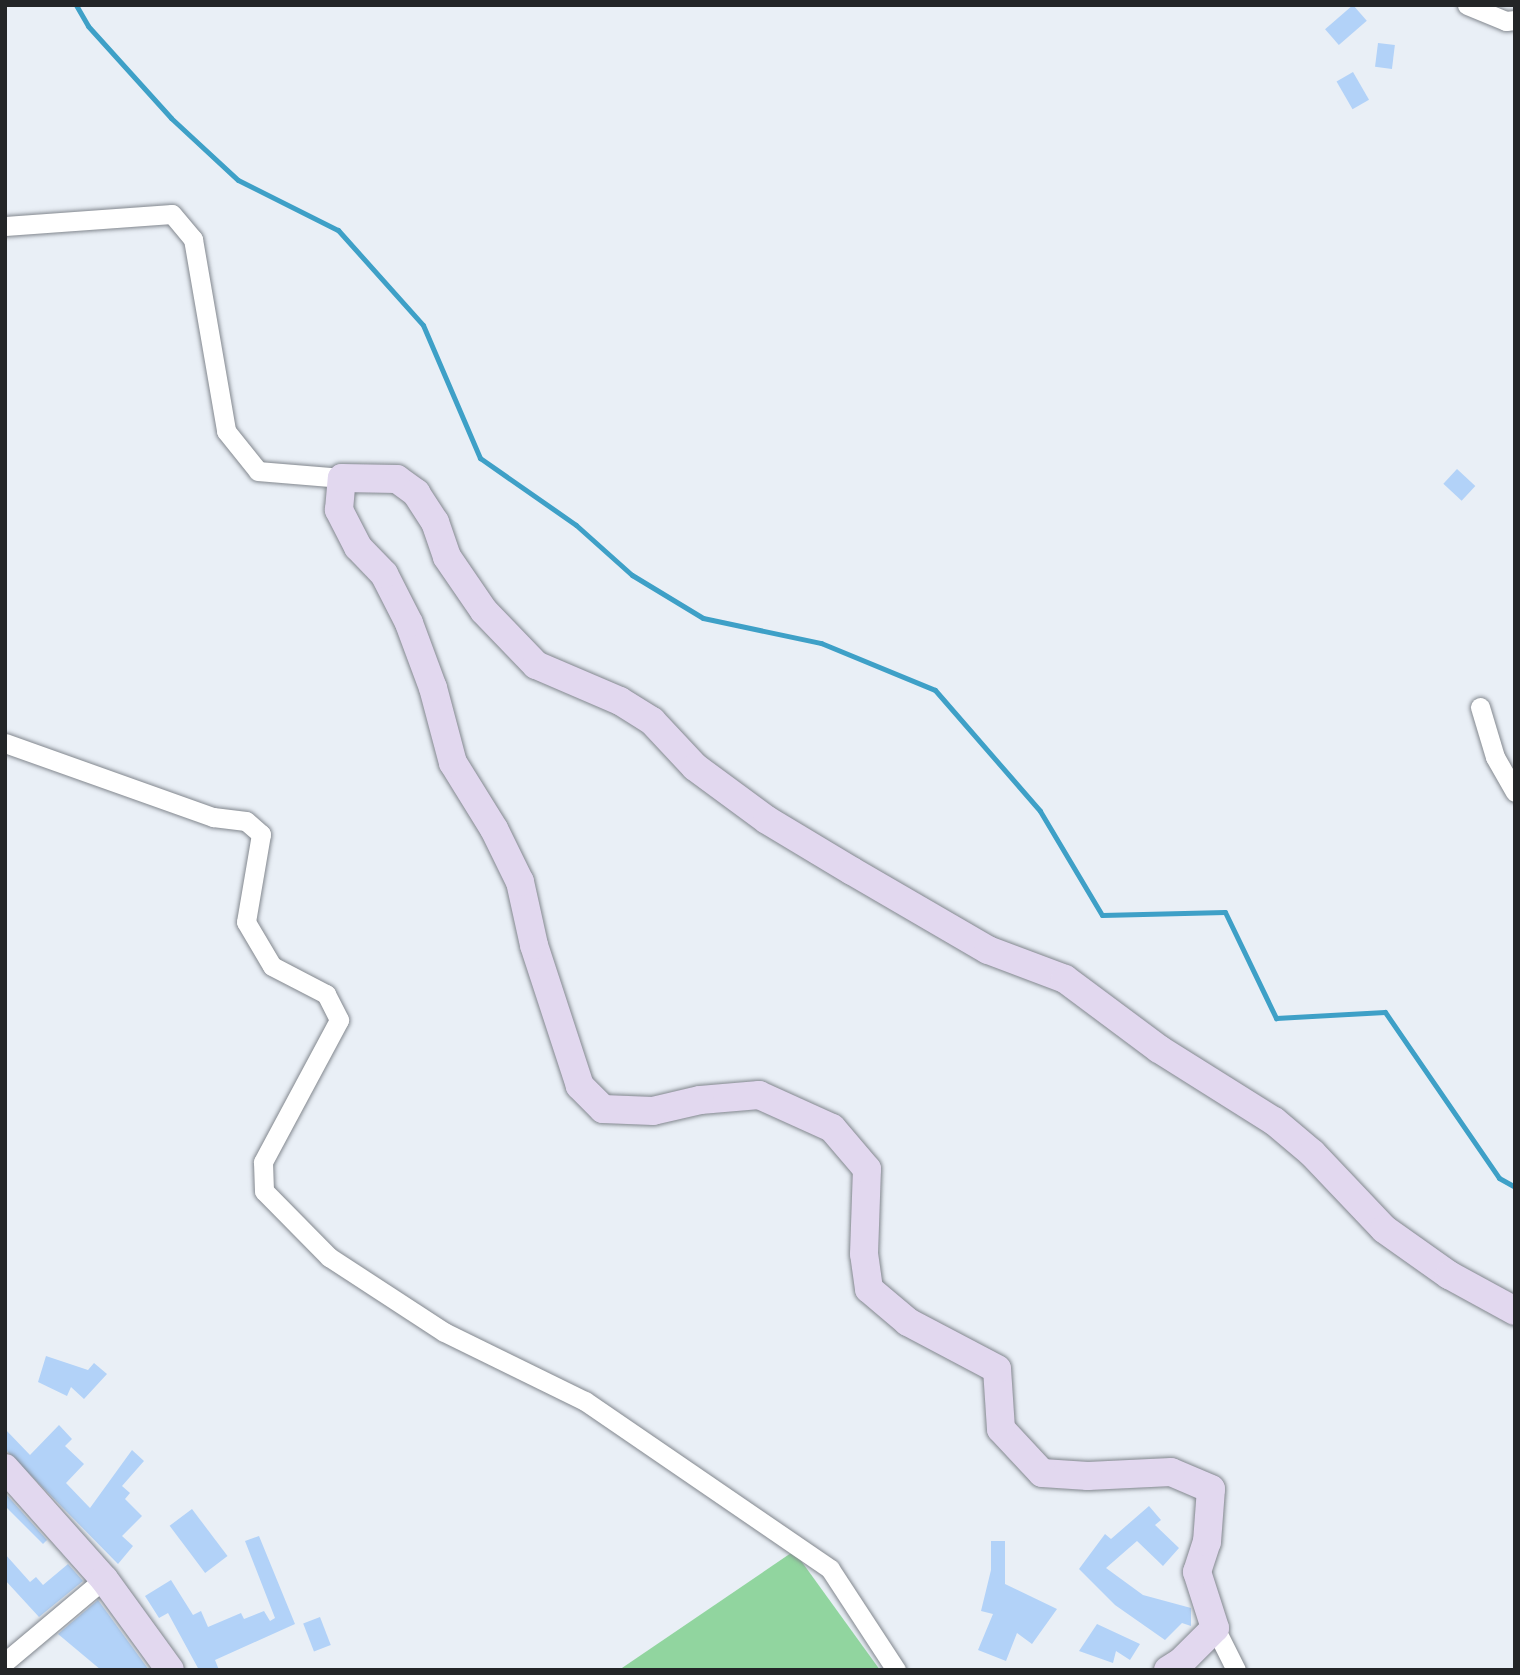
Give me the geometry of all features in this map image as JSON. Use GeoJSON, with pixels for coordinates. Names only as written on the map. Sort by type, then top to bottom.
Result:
{"type":"FeatureCollection","features":[{"type":"Feature","properties":{"kind":"street"},"geometry":{"type":"LineString","coordinates":[[1467,5],[1506,21],[1515,20]]}},
{"type":"Feature","properties":{"kind":"street"},"geometry":{"type":"LineString","coordinates":[[5,226],[172,214],[193,239],[226,431],[258,471],[342,478],[397,479],[416,493],[435,522],[447,557],[484,611],[536,665],[587,691],[620,701],[652,721],[695,767],[767,820],[852,871],[988,950],[1065,979],[1159,1049],[1274,1121],[1312,1153],[1384,1229],[1449,1276],[1515,1311]]}},
{"type":"Feature","properties":{"kind":"street"},"geometry":{"type":"LineString","coordinates":[[342,478],[339,510],[358,547],[384,574],[409,623],[433,688],[453,763],[494,829],[520,882],[534,945],[580,1087],[603,1109],[653,1111],[700,1100],[760,1095],[832,1128],[867,1169],[864,1254],[869,1289],[908,1322],[997,1369],[1001,1429],[1042,1473],[1088,1476],[1171,1472],[1211,1489],[1207,1542],[1197,1572],[1215,1628],[1236,1670]]}},
{"type":"Feature","properties":{"kind":"street"},"geometry":{"type":"LineString","coordinates":[[1480,707],[1496,757],[1515,792]]}},
{"type":"Feature","properties":{"kind":"street"},"geometry":{"type":"LineString","coordinates":[[5,743],[213,817],[246,821],[261,834],[246,922],[272,966],[326,994],[339,1020],[263,1163],[264,1191],[329,1257],[444,1332],[585,1401],[830,1569],[896,1670]]}},
{"type":"Feature","properties":{"kind":"street"},"geometry":{"type":"LineString","coordinates":[[5,1468],[104,1579],[170,1670]]}},
{"type":"Feature","properties":{"kind":"street"},"geometry":{"type":"LineString","coordinates":[[5,1662],[104,1579]]}},
{"type":"Feature","properties":{"kind":"street"},"geometry":{"type":"LineString","coordinates":[[1168,1670],[1181,1662],[1215,1628]]}},
{"type":"Feature","properties":{"kind":"green space"},"geometry":{"type":"Polygon","coordinates":[[[794,1551],[880,1670],[619,1670],[794,1551]]]}},
{"type":"Feature","properties":{"kind":"building"},"geometry":{"type":"Polygon","coordinates":[[[1353,5],[1367,21],[1339,45],[1325,29],[1353,5]]]}},
{"type":"Feature","properties":{"kind":"building"},"geometry":{"type":"Polygon","coordinates":[[[1378,43],[1395,45],[1392,69],[1375,67],[1378,43]]]}},
{"type":"Feature","properties":{"kind":"building"},"geometry":{"type":"Polygon","coordinates":[[[1353,72],[1369,100],[1353,109],[1337,82],[1353,72]]]}},
{"type":"Feature","properties":{"kind":"building"},"geometry":{"type":"Polygon","coordinates":[[[1457,469],[1475,486],[1462,501],[1443,484],[1457,469]]]}},
{"type":"Feature","properties":{"kind":"building"},"geometry":{"type":"Polygon","coordinates":[[[46,1356],[88,1370],[94,1363],[107,1374],[84,1399],[71,1387],[67,1396],[38,1382],[46,1356]]]}},
{"type":"Feature","properties":{"kind":"building"},"geometry":{"type":"Polygon","coordinates":[[[59,1425],[72,1439],[65,1446],[84,1464],[66,1483],[90,1508],[132,1450],[144,1461],[122,1486],[130,1493],[125,1499],[142,1516],[122,1536],[133,1546],[118,1564],[5,1449],[5,1429],[30,1455],[59,1425]]]}},
{"type":"Feature","properties":{"kind":"building"},"geometry":{"type":"Polygon","coordinates":[[[5,1493],[47,1540],[43,1544],[5,1506],[5,1493]]]}},
{"type":"Feature","properties":{"kind":"building"},"geometry":{"type":"Polygon","coordinates":[[[1149,1506],[1161,1520],[1155,1525],[1179,1548],[1163,1566],[1137,1541],[1106,1568],[1143,1595],[1191,1608],[1191,1626],[1182,1623],[1165,1640],[1115,1605],[1079,1569],[1105,1534],[1111,1539],[1149,1506]]]}},
{"type":"Feature","properties":{"kind":"building"},"geometry":{"type":"Polygon","coordinates":[[[192,1509],[228,1556],[205,1573],[170,1526],[192,1509]]]}},
{"type":"Feature","properties":{"kind":"building"},"geometry":{"type":"Polygon","coordinates":[[[259,1536],[295,1624],[215,1660],[219,1670],[199,1670],[168,1613],[159,1618],[145,1596],[171,1580],[193,1615],[201,1611],[208,1627],[241,1613],[244,1619],[264,1611],[270,1621],[275,1618],[245,1541],[259,1536]]]}},
{"type":"Feature","properties":{"kind":"building"},"geometry":{"type":"Polygon","coordinates":[[[991,1541],[1005,1541],[1005,1584],[1057,1609],[1032,1644],[1017,1633],[1006,1661],[978,1650],[993,1614],[981,1611],[991,1570],[991,1541]]]}},
{"type":"Feature","properties":{"kind":"building"},"geometry":{"type":"Polygon","coordinates":[[[5,1554],[30,1582],[36,1577],[43,1585],[68,1564],[83,1581],[39,1617],[5,1580],[5,1554]]]}},
{"type":"Feature","properties":{"kind":"building"},"geometry":{"type":"Polygon","coordinates":[[[98,1600],[149,1670],[101,1670],[58,1634],[98,1600]]]}},
{"type":"Feature","properties":{"kind":"building"},"geometry":{"type":"Polygon","coordinates":[[[320,1617],[331,1645],[314,1651],[303,1623],[320,1617]]]}},
{"type":"Feature","properties":{"kind":"building"},"geometry":{"type":"Polygon","coordinates":[[[1097,1624],[1140,1644],[1130,1660],[1116,1651],[1113,1663],[1079,1651],[1097,1624]]]}},
{"type":"Feature","properties":{"kind":"waterway"},"geometry":{"type":"LineString","coordinates":[[76,5],[88,26],[171,118],[238,180],[338,230],[423,325],[480,458],[576,525],[632,575],[703,618],[821,643],[935,690],[1040,811],[1102,915],[1225,912],[1276,1018],[1385,1012],[1499,1178],[1515,1187]]}}]}
